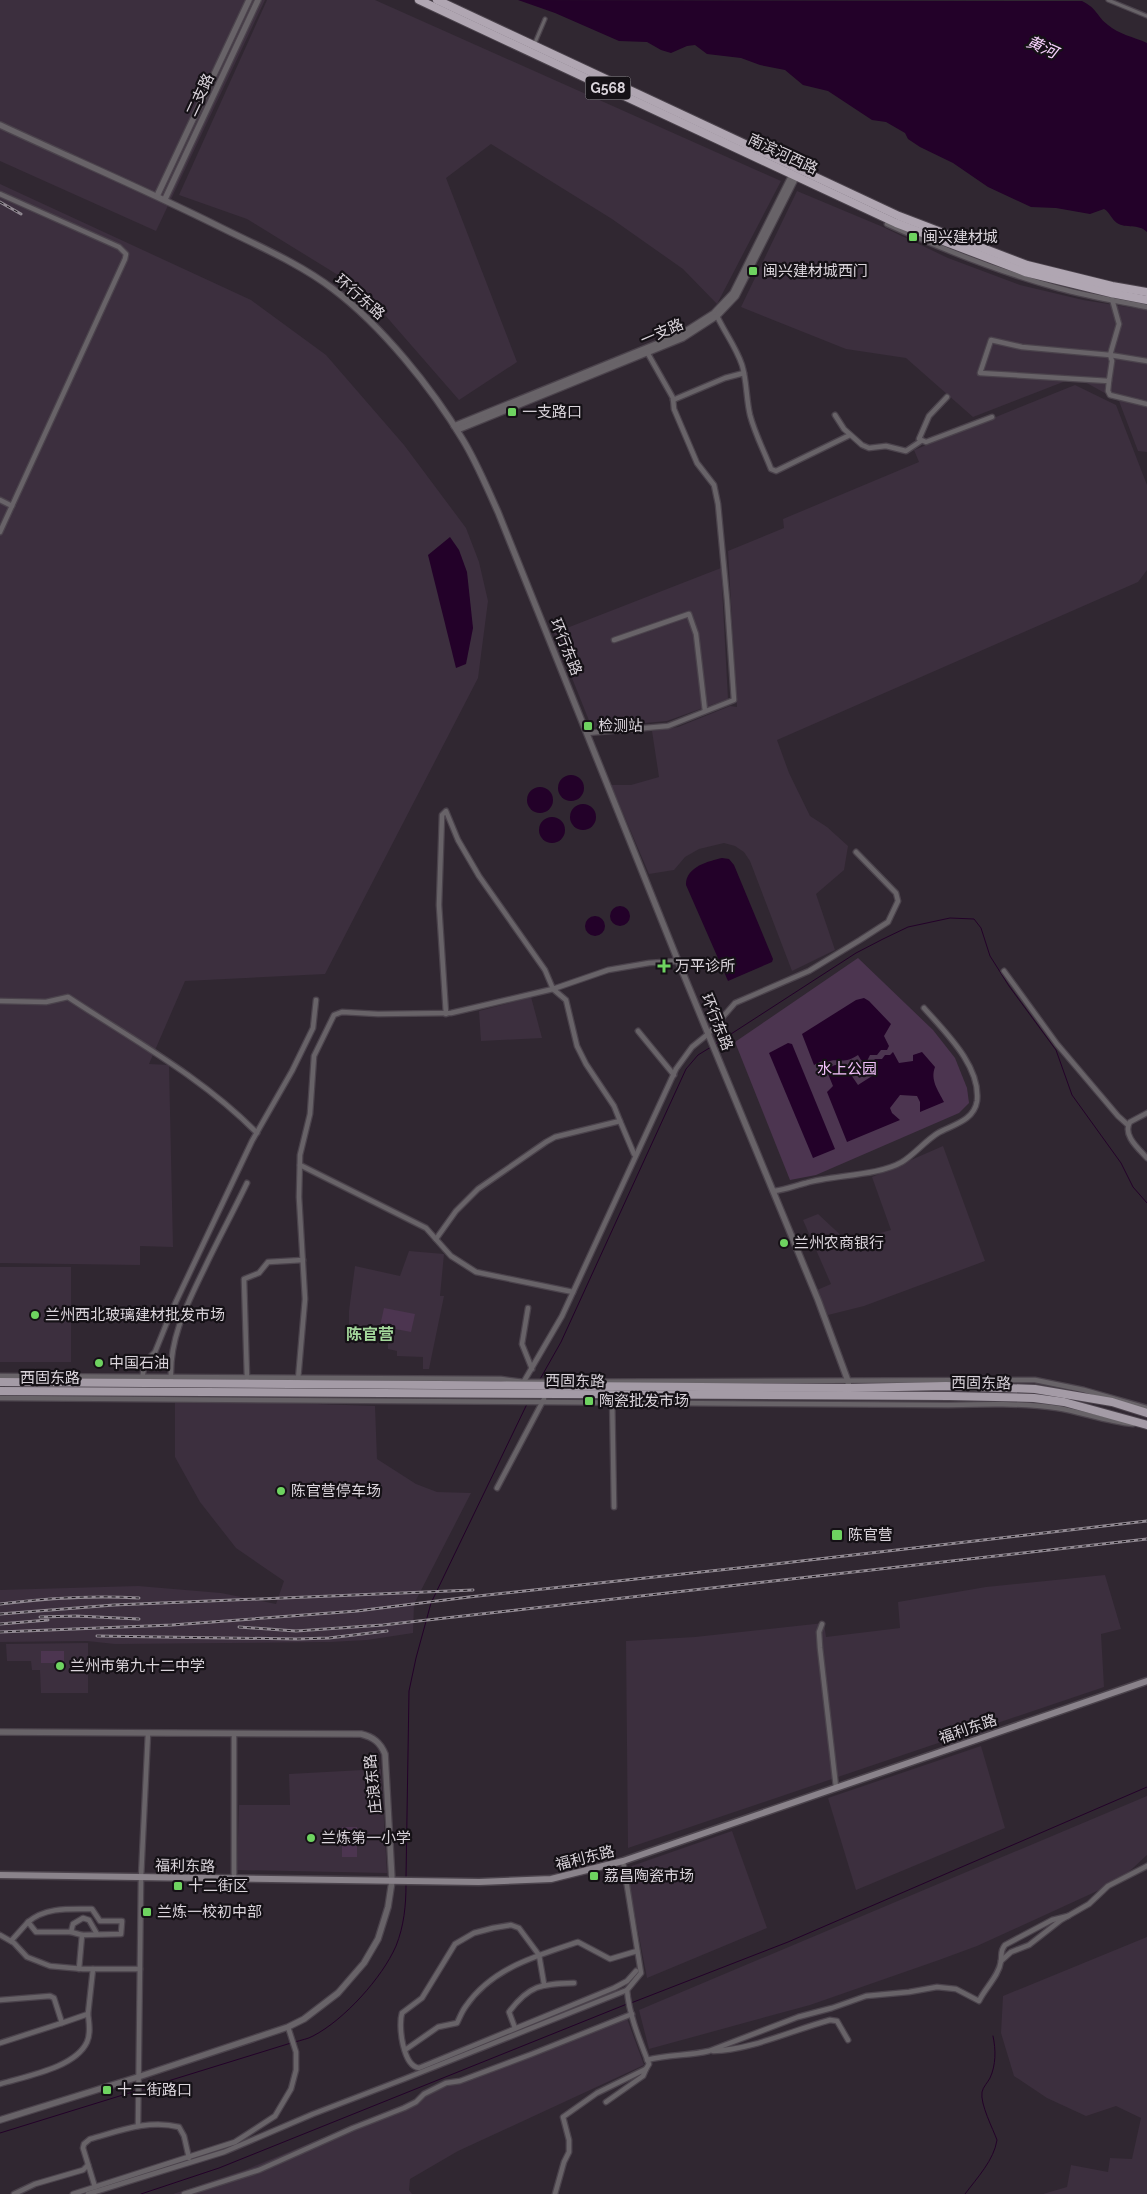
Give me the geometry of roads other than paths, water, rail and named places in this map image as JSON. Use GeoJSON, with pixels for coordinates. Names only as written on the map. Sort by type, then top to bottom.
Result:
{"type":"FeatureCollection","features":[{"type":"Feature","properties":{"kind":"highway","name":"南滨河西路"},"geometry":{"type":"LineString","coordinates":[[419,0],[796,172]]}},
{"type":"Feature","properties":{"kind":"highway","name":"南滨河西路"},"geometry":{"type":"LineString","coordinates":[[437,0],[796,172],[896,223],[1025,272],[1147,300]]}},
{"type":"Feature","properties":{"kind":"highway","name":"南滨河西路"},"geometry":{"type":"LineString","coordinates":[[1112,293],[1147,292]]}},
{"type":"Feature","properties":{"kind":"main road","name":"西固东路"},"geometry":{"type":"LineString","coordinates":[[0,1382],[171,1380],[688,1386],[1034,1398],[1064,1402],[1147,1425]]}},
{"type":"Feature","properties":{"kind":"main road"},"geometry":{"type":"LineString","coordinates":[[688,1386],[688,1395]]}},
{"type":"Feature","properties":{"kind":"main road","name":"西固东路"},"geometry":{"type":"LineString","coordinates":[[0,1391],[612,1399],[688,1395],[849,1392],[946,1386],[1034,1389],[1112,1402],[1147,1413]]}},
{"type":"Feature","properties":{"kind":"main road","name":"福利东路"},"geometry":{"type":"LineString","coordinates":[[0,1876],[479,1882],[551,1879],[623,1861],[1147,1681]]}},
{"type":"Feature","properties":{"kind":"street","name":"二支路"},"geometry":{"type":"LineString","coordinates":[[157,196],[248,0]]}},
{"type":"Feature","properties":{"kind":"street","name":"二支路"},"geometry":{"type":"LineString","coordinates":[[165,200],[258,0]]}},
{"type":"Feature","properties":{"kind":"street"},"geometry":{"type":"LineString","coordinates":[[1108,0],[1147,16]]}},
{"type":"Feature","properties":{"kind":"street"},"geometry":{"type":"LineString","coordinates":[[534,45],[545,19]]}},
{"type":"Feature","properties":{"kind":"street","name":"环行东路"},"geometry":{"type":"LineString","coordinates":[[0,125],[157,196],[301,268],[334,290],[368,319],[394,347],[456,428],[498,512],[678,961],[773,1191],[849,1392]]}},
{"type":"Feature","properties":{"kind":"street","name":"一支路"},"geometry":{"type":"LineString","coordinates":[[456,428],[692,333],[717,316],[742,286],[796,172]]}},
{"type":"Feature","properties":{"kind":"street","name":"一支路"},"geometry":{"type":"LineString","coordinates":[[456,428],[681,334],[706,319],[725,303],[738,284],[796,172]]}},
{"type":"Feature","properties":{"kind":"street"},"geometry":{"type":"LineString","coordinates":[[0,194],[119,247],[126,254],[0,532]]}},
{"type":"Feature","properties":{"kind":"street"},"geometry":{"type":"LineString","coordinates":[[887,224],[942,249],[1058,288],[1112,293],[1147,307]]}},
{"type":"Feature","properties":{"kind":"street"},"geometry":{"type":"LineString","coordinates":[[1112,293],[1119,324],[1110,355],[1112,361],[1108,391],[1110,395],[1147,404]]}},
{"type":"Feature","properties":{"kind":"street"},"geometry":{"type":"LineString","coordinates":[[717,316],[725,334],[735,347],[744,373],[750,414],[756,435],[771,469],[776,471],[781,469],[850,435]]}},
{"type":"Feature","properties":{"kind":"street"},"geometry":{"type":"LineString","coordinates":[[1109,381],[980,373],[990,340],[1022,347],[1110,355],[1147,361]]}},
{"type":"Feature","properties":{"kind":"street"},"geometry":{"type":"LineString","coordinates":[[587,733],[668,726],[734,700],[718,504],[714,485],[697,462],[674,409],[673,400],[646,352]]}},
{"type":"Feature","properties":{"kind":"street"},"geometry":{"type":"LineString","coordinates":[[673,400],[724,378],[744,373]]}},
{"type":"Feature","properties":{"kind":"street"},"geometry":{"type":"LineString","coordinates":[[921,441],[919,439],[929,416],[947,397]]}},
{"type":"Feature","properties":{"kind":"street"},"geometry":{"type":"LineString","coordinates":[[835,415],[850,435],[869,448],[886,446],[906,451],[921,441],[926,442],[992,417]]}},
{"type":"Feature","properties":{"kind":"street"},"geometry":{"type":"LineString","coordinates":[[0,500],[12,506]]}},
{"type":"Feature","properties":{"kind":"street"},"geometry":{"type":"LineString","coordinates":[[614,640],[689,614],[696,634],[705,711]]}},
{"type":"Feature","properties":{"kind":"street"},"geometry":{"type":"LineString","coordinates":[[446,1014],[439,905],[442,815],[446,811],[458,840],[479,876],[545,970],[553,989],[566,1000],[577,1046],[586,1064],[614,1106],[634,1154]]}},
{"type":"Feature","properties":{"kind":"street"},"geometry":{"type":"LineString","coordinates":[[0,1398],[520,1397],[532,1369],[562,1316],[674,1075],[692,1047],[709,1035],[735,1003],[809,971],[888,922],[898,901],[896,893],[856,852]]}},
{"type":"Feature","properties":{"kind":"street"},"geometry":{"type":"LineString","coordinates":[[247,1183],[184,1310],[174,1336],[171,1380],[247,1378],[298,1381],[305,1299],[299,1197],[300,1155],[310,1114],[314,1056],[334,1015],[342,1012],[446,1014],[553,989],[608,970],[678,961]]}},
{"type":"Feature","properties":{"kind":"street"},"geometry":{"type":"LineString","coordinates":[[1004,971],[1057,1044],[1118,1116],[1128,1125],[1128,1135],[1147,1158]]}},
{"type":"Feature","properties":{"kind":"street"},"geometry":{"type":"LineString","coordinates":[[0,1000],[46,1002],[68,997],[138,1040],[206,1087],[235,1110],[257,1133]]}},
{"type":"Feature","properties":{"kind":"street"},"geometry":{"type":"LineString","coordinates":[[0,1376],[142,1380],[145,1362],[155,1352],[172,1310],[257,1133],[292,1071],[313,1028],[316,1000]]}},
{"type":"Feature","properties":{"kind":"street"},"geometry":{"type":"LineString","coordinates":[[773,1191],[791,1189],[806,1182],[881,1170],[902,1162],[936,1134],[970,1116],[977,1102],[971,1069],[961,1052],[924,1008]]}},
{"type":"Feature","properties":{"kind":"street"},"geometry":{"type":"LineString","coordinates":[[638,1031],[674,1075]]}},
{"type":"Feature","properties":{"kind":"street"},"geometry":{"type":"LineString","coordinates":[[1128,1125],[1147,1114]]}},
{"type":"Feature","properties":{"kind":"street"},"geometry":{"type":"LineString","coordinates":[[436,1239],[456,1211],[478,1189],[546,1142],[555,1137],[620,1121]]}},
{"type":"Feature","properties":{"kind":"street"},"geometry":{"type":"LineString","coordinates":[[300,1165],[426,1228],[458,1263],[476,1272],[573,1292]]}},
{"type":"Feature","properties":{"kind":"street"},"geometry":{"type":"LineString","coordinates":[[247,1378],[244,1279],[259,1273],[268,1262],[303,1260]]}},
{"type":"Feature","properties":{"kind":"street"},"geometry":{"type":"LineString","coordinates":[[528,1308],[522,1344],[532,1369]]}},
{"type":"Feature","properties":{"kind":"street"},"geometry":{"type":"LineString","coordinates":[[496,1488],[548,1384],[630,1380],[778,1382],[849,1392]]}},
{"type":"Feature","properties":{"kind":"street"},"geometry":{"type":"LineString","coordinates":[[612,1399],[849,1392],[1035,1380],[1084,1390],[1147,1408]]}},
{"type":"Feature","properties":{"kind":"street"},"geometry":{"type":"LineString","coordinates":[[612,1386],[614,1506]]}},
{"type":"Feature","properties":{"kind":"street"},"geometry":{"type":"LineString","coordinates":[[822,1624],[819,1632],[820,1648],[836,1787]]}},
{"type":"Feature","properties":{"kind":"street","name":"庄浪东路"},"geometry":{"type":"LineString","coordinates":[[0,1732],[361,1734],[371,1737],[381,1745],[385,1754],[394,1881]]}},
{"type":"Feature","properties":{"kind":"street"},"geometry":{"type":"LineString","coordinates":[[138,2126],[141,1878],[148,1733]]}},
{"type":"Feature","properties":{"kind":"street"},"geometry":{"type":"LineString","coordinates":[[234,1734],[234,1879]]}},
{"type":"Feature","properties":{"kind":"street"},"geometry":{"type":"LineString","coordinates":[[88,2194],[224,2152],[313,2114],[627,1990],[641,1973],[623,1861]]}},
{"type":"Feature","properties":{"kind":"street"},"geometry":{"type":"LineString","coordinates":[[1001,1960],[1011,1952],[1029,1945],[1068,1916],[1089,1904],[1108,1886],[1147,1866]]}},
{"type":"Feature","properties":{"kind":"street"},"geometry":{"type":"LineString","coordinates":[[0,2120],[138,2080],[288,2026],[304,2018],[338,1993],[364,1963],[380,1931],[394,1881]]}},
{"type":"Feature","properties":{"kind":"street"},"geometry":{"type":"LineString","coordinates":[[82,1918],[83,1909]]}},
{"type":"Feature","properties":{"kind":"street"},"geometry":{"type":"LineString","coordinates":[[11,1941],[28,1922],[48,1911],[92,1909],[100,1921],[122,1920],[121,1934],[82,1935],[71,1932],[36,1932],[28,1922]]}},
{"type":"Feature","properties":{"kind":"street"},"geometry":{"type":"LineString","coordinates":[[648,2060],[666,2055],[695,2054],[709,2051],[798,2017],[866,1996],[937,1987],[956,1989],[979,2001],[994,1977],[1001,1960],[1001,1950],[1005,1945],[1052,1920],[1068,1916]]}},
{"type":"Feature","properties":{"kind":"street"},"geometry":{"type":"LineString","coordinates":[[71,1932],[73,1924],[82,1918],[89,1920],[97,1934]]}},
{"type":"Feature","properties":{"kind":"street"},"geometry":{"type":"LineString","coordinates":[[544,1984],[539,1955],[519,1928],[511,1925],[493,1928],[463,1938],[455,1944],[422,1998],[402,2013],[401,2029],[410,2064],[419,2068],[614,1988],[627,1980],[636,1971]]}},
{"type":"Feature","properties":{"kind":"street"},"geometry":{"type":"LineString","coordinates":[[0,1935],[11,1941],[27,1956],[50,1966],[79,1969],[140,1970]]}},
{"type":"Feature","properties":{"kind":"street"},"geometry":{"type":"LineString","coordinates":[[79,1969],[82,1935]]}},
{"type":"Feature","properties":{"kind":"street"},"geometry":{"type":"LineString","coordinates":[[405,2050],[438,2027],[457,2023],[466,2006],[489,1982],[514,1964],[578,1942],[610,1959],[638,1951]]}},
{"type":"Feature","properties":{"kind":"street"},"geometry":{"type":"LineString","coordinates":[[0,2084],[69,2062],[79,2053],[87,2041],[90,2030],[88,2014],[93,1969]]}},
{"type":"Feature","properties":{"kind":"street"},"geometry":{"type":"LineString","coordinates":[[515,2028],[509,2012],[528,1991],[544,1984],[574,1983]]}},
{"type":"Feature","properties":{"kind":"street"},"geometry":{"type":"LineString","coordinates":[[606,2102],[643,2076],[649,2064],[631,2012],[627,1990]]}},
{"type":"Feature","properties":{"kind":"street"},"geometry":{"type":"LineString","coordinates":[[0,2000],[50,1996],[54,1998],[62,2023]]}},
{"type":"Feature","properties":{"kind":"street"},"geometry":{"type":"LineString","coordinates":[[184,2194],[259,2170],[404,2108],[416,2102],[424,2094],[446,2084],[460,2081],[532,2054],[631,2012]]}},
{"type":"Feature","properties":{"kind":"street"},"geometry":{"type":"LineString","coordinates":[[0,2043],[88,2014]]}},
{"type":"Feature","properties":{"kind":"street"},"geometry":{"type":"LineString","coordinates":[[709,2051],[723,2051],[752,2044],[830,2020],[837,2021],[848,2040]]}},
{"type":"Feature","properties":{"kind":"street"},"geometry":{"type":"LineString","coordinates":[[73,2194],[235,2142],[275,2116],[292,2089],[296,2070],[295,2048],[288,2026]]}},
{"type":"Feature","properties":{"kind":"street"},"geometry":{"type":"LineString","coordinates":[[555,2194],[564,2162],[569,2152],[569,2140],[562,2118],[596,2093],[646,2069]]}},
{"type":"Feature","properties":{"kind":"street"},"geometry":{"type":"LineString","coordinates":[[95,2187],[83,2148],[86,2141],[138,2126],[166,2124],[179,2127],[184,2136],[189,2158]]}},
{"type":"Feature","properties":{"kind":"street"},"geometry":{"type":"LineString","coordinates":[[14,2194],[35,2184],[83,2170],[88,2165]]}},
{"type":"Feature","properties":{"kind":"water","name":"黄河"},"geometry":{"type":"Polygon","coordinates":[[[518,0],[1082,1],[1091,7],[1112,28],[1147,43],[1147,232],[1140,228],[1117,223],[1104,209],[1090,214],[1056,208],[1031,207],[988,187],[953,163],[920,147],[908,139],[905,133],[886,122],[872,120],[828,91],[803,85],[785,70],[760,65],[741,58],[707,54],[695,45],[687,46],[671,53],[647,42],[619,41],[555,13],[518,0]]]}},
{"type":"Feature","properties":{"kind":"water"},"geometry":{"type":"Polygon","coordinates":[[[450,537],[459,550],[467,572],[473,628],[466,664],[456,668],[428,555],[450,537]]]}},
{"type":"Feature","properties":{"kind":"water"},"geometry":{"type":"Polygon","coordinates":[[[571,775],[580,779],[584,788],[580,797],[571,801],[562,797],[558,788],[562,779],[571,775]]]}},
{"type":"Feature","properties":{"kind":"water"},"geometry":{"type":"Polygon","coordinates":[[[540,787],[549,791],[553,800],[549,809],[540,813],[531,809],[527,800],[531,791],[540,787]]]}},
{"type":"Feature","properties":{"kind":"water"},"geometry":{"type":"Polygon","coordinates":[[[583,804],[592,808],[596,817],[592,826],[583,830],[574,826],[570,817],[574,808],[583,804]]]}},
{"type":"Feature","properties":{"kind":"water"},"geometry":{"type":"Polygon","coordinates":[[[552,817],[561,821],[565,830],[561,839],[552,843],[543,839],[539,830],[543,821],[552,817]]]}},
{"type":"Feature","properties":{"kind":"water"},"geometry":{"type":"Polygon","coordinates":[[[722,858],[729,859],[734,865],[773,959],[772,962],[728,981],[686,885],[689,874],[694,869],[705,863],[722,858]]]}},
{"type":"Feature","properties":{"kind":"water"},"geometry":{"type":"Polygon","coordinates":[[[620,906],[627,909],[630,916],[627,923],[620,926],[613,923],[610,916],[613,909],[620,906]]]}},
{"type":"Feature","properties":{"kind":"water"},"geometry":{"type":"Polygon","coordinates":[[[595,916],[602,919],[605,926],[602,933],[595,936],[588,933],[585,926],[588,919],[595,916]]]}},
{"type":"Feature","properties":{"kind":"water"},"geometry":{"type":"Polygon","coordinates":[[[864,998],[891,1024],[884,1036],[889,1046],[887,1050],[881,1050],[877,1055],[870,1055],[867,1061],[861,1060],[858,1055],[844,1061],[833,1060],[826,1063],[824,1060],[814,1065],[802,1034],[856,1000],[864,998]]]}},
{"type":"Feature","properties":{"kind":"water"},"geometry":{"type":"Polygon","coordinates":[[[788,1043],[792,1044],[835,1149],[813,1158],[769,1053],[788,1043]]]}},
{"type":"Feature","properties":{"kind":"water"},"geometry":{"type":"Polygon","coordinates":[[[893,1052],[899,1063],[913,1061],[913,1055],[922,1052],[935,1067],[934,1081],[944,1102],[920,1112],[920,1102],[917,1096],[900,1095],[890,1108],[892,1113],[900,1120],[847,1142],[827,1092],[833,1086],[826,1069],[835,1065],[845,1066],[858,1085],[872,1076],[867,1069],[875,1059],[882,1059],[885,1055],[890,1055],[893,1052]]]}},
{"type":"Feature","properties":{"kind":"waterway"},"geometry":{"type":"LineString","coordinates":[[714,1045],[856,953],[883,939],[908,927],[950,918],[974,919],[981,928],[990,956],[1009,986],[1056,1050],[1072,1095],[1121,1163],[1133,1187],[1147,1203]]}},
{"type":"Feature","properties":{"kind":"waterway"},"geometry":{"type":"LineString","coordinates":[[539,1381],[561,1342],[686,1069],[698,1055],[711,1047]]}},
{"type":"Feature","properties":{"kind":"waterway"},"geometry":{"type":"LineString","coordinates":[[406,1878],[409,1691],[416,1658],[431,1603],[527,1404]]}},
{"type":"Feature","properties":{"kind":"waterway"},"geometry":{"type":"LineString","coordinates":[[631,2003],[788,1942],[1147,1787]]}},
{"type":"Feature","properties":{"kind":"waterway"},"geometry":{"type":"LineString","coordinates":[[295,2042],[313,2036],[337,2020],[372,1984],[396,1946],[403,1923],[406,1885]]}},
{"type":"Feature","properties":{"kind":"waterway"},"geometry":{"type":"LineString","coordinates":[[141,2194],[219,2168],[627,2004]]}},
{"type":"Feature","properties":{"kind":"waterway"},"geometry":{"type":"LineString","coordinates":[[965,2194],[989,2162],[997,2140],[982,2097],[994,2063],[993,2036]]}},
{"type":"Feature","properties":{"kind":"waterway"},"geometry":{"type":"LineString","coordinates":[[0,2133],[291,2043]]}},
{"type":"Feature","properties":{"kind":"railway"},"geometry":{"type":"LineString","coordinates":[[0,202],[21,214]]}},
{"type":"Feature","properties":{"kind":"railway"},"geometry":{"type":"LineString","coordinates":[[0,1632],[172,1625],[357,1611],[1147,1521]]}},
{"type":"Feature","properties":{"kind":"railway"},"geometry":{"type":"LineString","coordinates":[[239,1627],[296,1631],[383,1625],[1147,1539]]}},
{"type":"Feature","properties":{"kind":"railway"},"geometry":{"type":"LineString","coordinates":[[0,1614],[114,1605],[473,1590]]}},
{"type":"Feature","properties":{"kind":"railway"},"geometry":{"type":"LineString","coordinates":[[0,1604],[70,1598],[139,1598]]}},
{"type":"Feature","properties":{"kind":"railway"},"geometry":{"type":"LineString","coordinates":[[40,1617],[76,1616],[139,1619]]}},
{"type":"Feature","properties":{"kind":"railway"},"geometry":{"type":"LineString","coordinates":[[0,1624],[48,1620]]}},
{"type":"Feature","properties":{"kind":"railway"},"geometry":{"type":"LineString","coordinates":[[97,1636],[297,1639],[329,1638],[387,1631]]}},
{"type":"Feature","properties":{"kind":"place","name":"闽兴建材城"},"geometry":{"type":"Point","coordinates":[913,237]}},
{"type":"Feature","properties":{"kind":"place","name":"闽兴建材城西门"},"geometry":{"type":"Point","coordinates":[753,271]}},
{"type":"Feature","properties":{"kind":"place","name":"一支路口"},"geometry":{"type":"Point","coordinates":[512,412]}},
{"type":"Feature","properties":{"kind":"place","name":"检测站"},"geometry":{"type":"Point","coordinates":[588,726]}},
{"type":"Feature","properties":{"kind":"place","name":"万平诊所"},"geometry":{"type":"Point","coordinates":[664,966]}},
{"type":"Feature","properties":{"kind":"place","name":"兰州农商银行"},"geometry":{"type":"Point","coordinates":[784,1243]}},
{"type":"Feature","properties":{"kind":"place","name":"兰州西北玻璃建材批发市场"},"geometry":{"type":"Point","coordinates":[35,1315]}},
{"type":"Feature","properties":{"kind":"place","name":"中国石油"},"geometry":{"type":"Point","coordinates":[99,1363]}},
{"type":"Feature","properties":{"kind":"place","name":"陶瓷批发市场"},"geometry":{"type":"Point","coordinates":[589,1401]}},
{"type":"Feature","properties":{"kind":"place","name":"陈官营停车场"},"geometry":{"type":"Point","coordinates":[281,1491]}},
{"type":"Feature","properties":{"kind":"place","name":"陈官营"},"geometry":{"type":"Point","coordinates":[837,1535]}},
{"type":"Feature","properties":{"kind":"place","name":"兰州市第九十二中学"},"geometry":{"type":"Point","coordinates":[60,1666]}},
{"type":"Feature","properties":{"kind":"place","name":"兰炼第一小学"},"geometry":{"type":"Point","coordinates":[311,1838]}},
{"type":"Feature","properties":{"kind":"place","name":"荔昌陶瓷市场"},"geometry":{"type":"Point","coordinates":[594,1876]}},
{"type":"Feature","properties":{"kind":"place","name":"十二街区"},"geometry":{"type":"Point","coordinates":[178,1886]}},
{"type":"Feature","properties":{"kind":"place","name":"兰炼一校初中部"},"geometry":{"type":"Point","coordinates":[147,1912]}},
{"type":"Feature","properties":{"kind":"place","name":"十二街路口"},"geometry":{"type":"Point","coordinates":[107,2090]}},
{"type":"Feature","properties":{"kind":"district","name":"陈官营"},"geometry":{"type":"Point","coordinates":[370,1334]}},
{"type":"Feature","properties":{"kind":"park label","name":"水上公园"},"geometry":{"type":"Point","coordinates":[847,1069]}}]}
